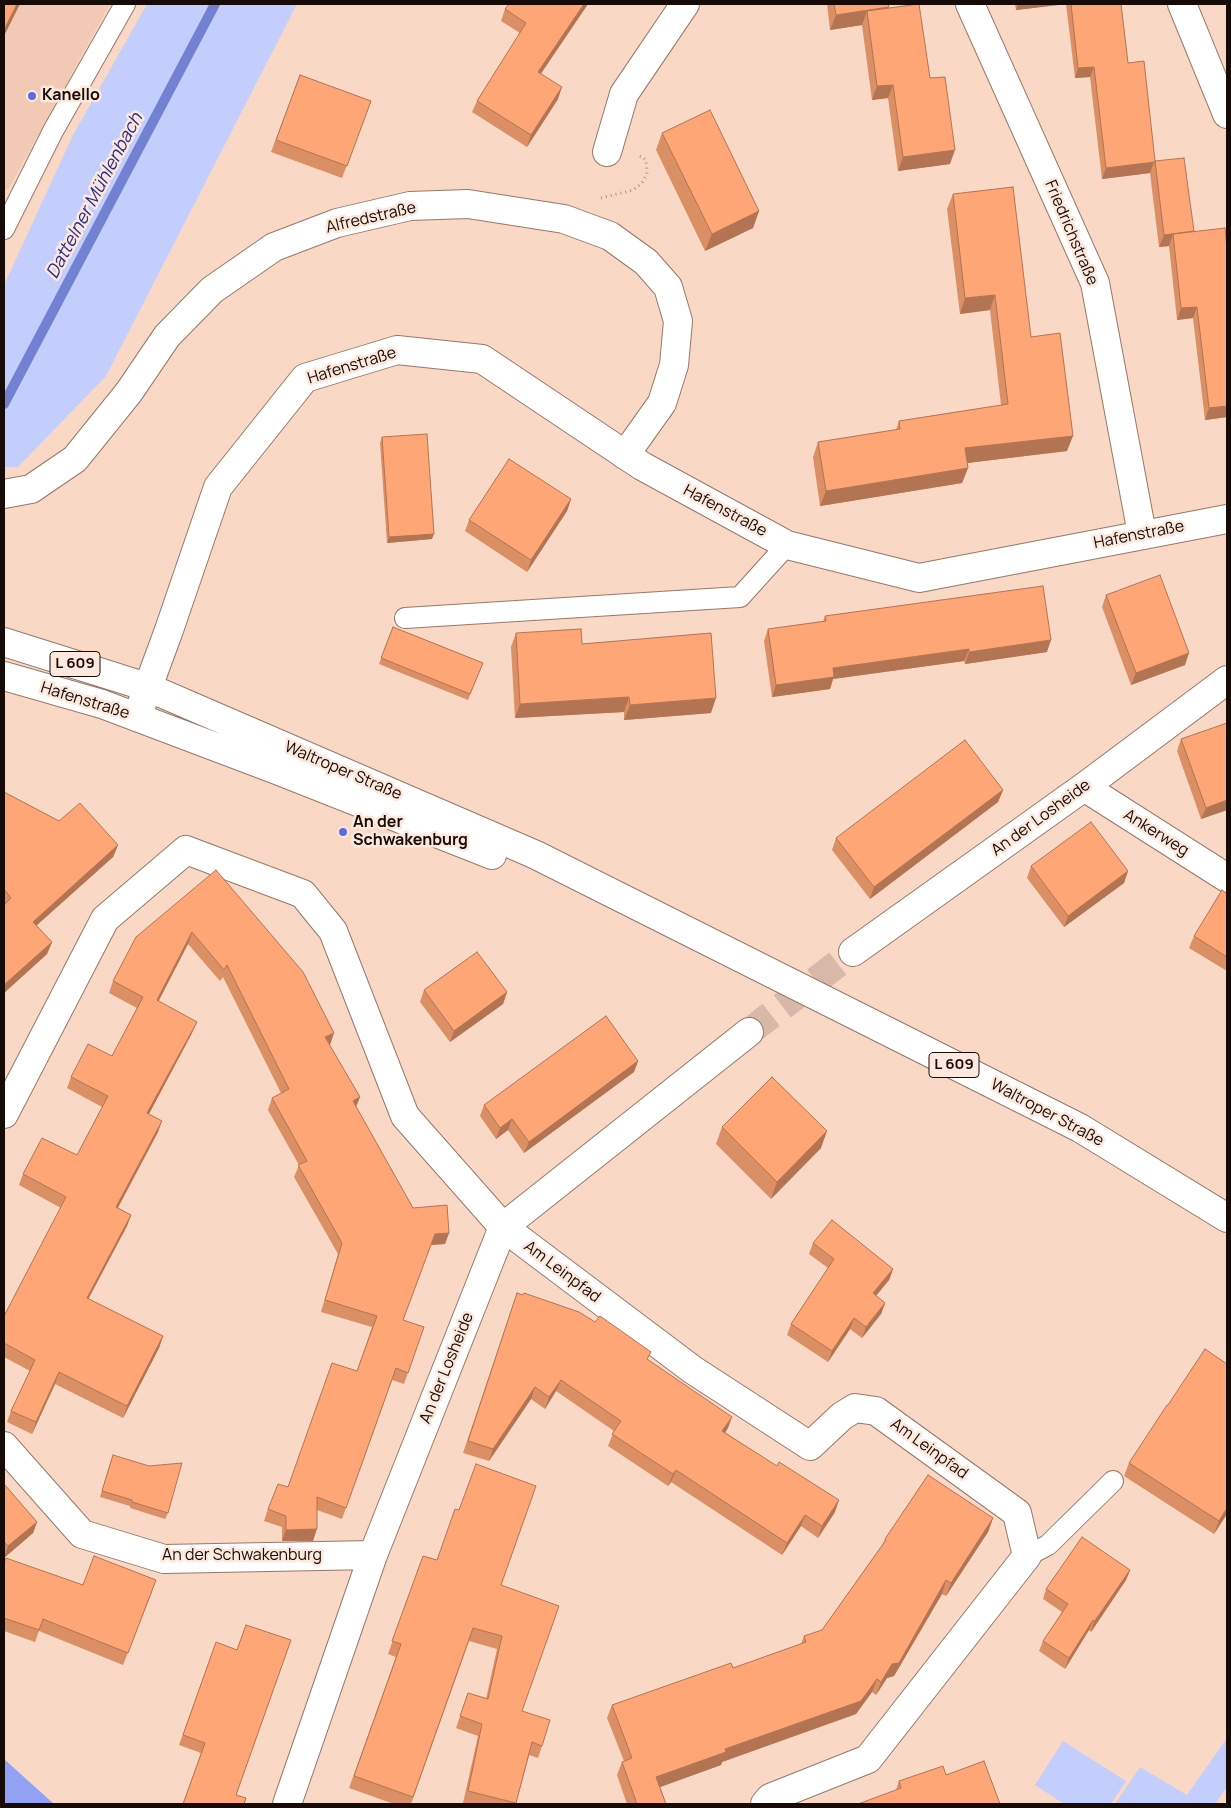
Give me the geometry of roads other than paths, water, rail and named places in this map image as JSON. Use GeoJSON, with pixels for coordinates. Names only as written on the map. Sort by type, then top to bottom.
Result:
{"type":"FeatureCollection","features":[{"type":"Feature","properties":{"kind":"street"},"geometry":{"type":"LineString","coordinates":[[607,152],[624,94],[685,4]]}},
{"type":"Feature","properties":{"kind":"street","name":"Friedrichstraße"},"geometry":{"type":"LineString","coordinates":[[970,4],[1095,283],[1142,534]]}},
{"type":"Feature","properties":{"kind":"street"},"geometry":{"type":"LineString","coordinates":[[1182,4],[1227,114]]}},
{"type":"Feature","properties":{"kind":"street","name":"Alfredstraße"},"geometry":{"type":"LineString","coordinates":[[4,494],[31,489],[75,459],[129,392],[167,336],[212,290],[274,247],[337,223],[410,206],[468,204],[564,219],[610,236],[646,262],[668,287],[678,321],[674,365],[662,403],[625,455]]}},
{"type":"Feature","properties":{"kind":"street","name":"Hafenstraße"},"geometry":{"type":"LineString","coordinates":[[4,676],[102,704],[137,717],[218,487],[305,378],[397,350],[482,359],[642,466],[787,545],[920,578],[1227,519]]}},
{"type":"Feature","properties":{"kind":"street","name":"Hafenstraße"},"geometry":{"type":"LineString","coordinates":[[4,642],[147,687]]}},
{"type":"Feature","properties":{"kind":"street","name":"An der Losheide"},"geometry":{"type":"LineString","coordinates":[[853,952],[1084,787],[1227,680]]}},
{"type":"Feature","properties":{"kind":"street","name":"Waltroper Straße"},"geometry":{"type":"LineString","coordinates":[[147,687],[536,855],[1080,1128],[1227,1218]]}},
{"type":"Feature","properties":{"kind":"street","name":"Waltroper Straße"},"geometry":{"type":"LineString","coordinates":[[137,717],[673,924]]}},
{"type":"Feature","properties":{"kind":"street","name":"Ankerweg"},"geometry":{"type":"LineString","coordinates":[[1084,787],[1227,878]]}},
{"type":"Feature","properties":{"kind":"street"},"geometry":{"type":"LineString","coordinates":[[4,1114],[105,919],[186,850],[303,894],[334,931],[405,1116],[503,1227]]}},
{"type":"Feature","properties":{"kind":"street","name":"An der Losheide"},"geometry":{"type":"LineString","coordinates":[[286,1804],[373,1555],[503,1227],[749,1032]]}},
{"type":"Feature","properties":{"kind":"street","name":"Am Leinpfad"},"geometry":{"type":"LineString","coordinates":[[503,1227],[692,1370],[810,1446],[842,1416],[855,1408],[876,1410],[1018,1513],[1027,1556]]}},
{"type":"Feature","properties":{"kind":"street","name":"An der Schwakenburg"},"geometry":{"type":"LineString","coordinates":[[4,1446],[82,1534],[164,1560],[373,1555]]}},
{"type":"Feature","properties":{"kind":"street"},"geometry":{"type":"LineString","coordinates":[[765,1804],[770,1798],[868,1759],[1027,1556]]}},
{"type":"Feature","properties":{"kind":"lane"},"geometry":{"type":"LineString","coordinates":[[4,229],[53,131],[125,4]]}},
{"type":"Feature","properties":{"kind":"lane","name":"Hafenstraße"},"geometry":{"type":"LineString","coordinates":[[405,618],[740,597],[787,545]]}},
{"type":"Feature","properties":{"kind":"lane"},"geometry":{"type":"LineString","coordinates":[[1027,1556],[1048,1545],[1113,1481]]}},
{"type":"Feature","properties":{"kind":"waterway","name":"Dattelner Mühlenbach"},"geometry":{"type":"LineString","coordinates":[[4,404],[215,4]]}},
{"type":"Feature","properties":{"kind":"tunnel"},"geometry":{"type":"LineString","coordinates":[[749,1032],[853,952]]}},
{"type":"Feature","properties":{"kind":"place","name":"Kanello"},"geometry":{"type":"Point","coordinates":[32,96]}},
{"type":"Feature","properties":{"kind":"place","name":"An der Schwakenburg"},"geometry":{"type":"Point","coordinates":[343,832]}}]}
